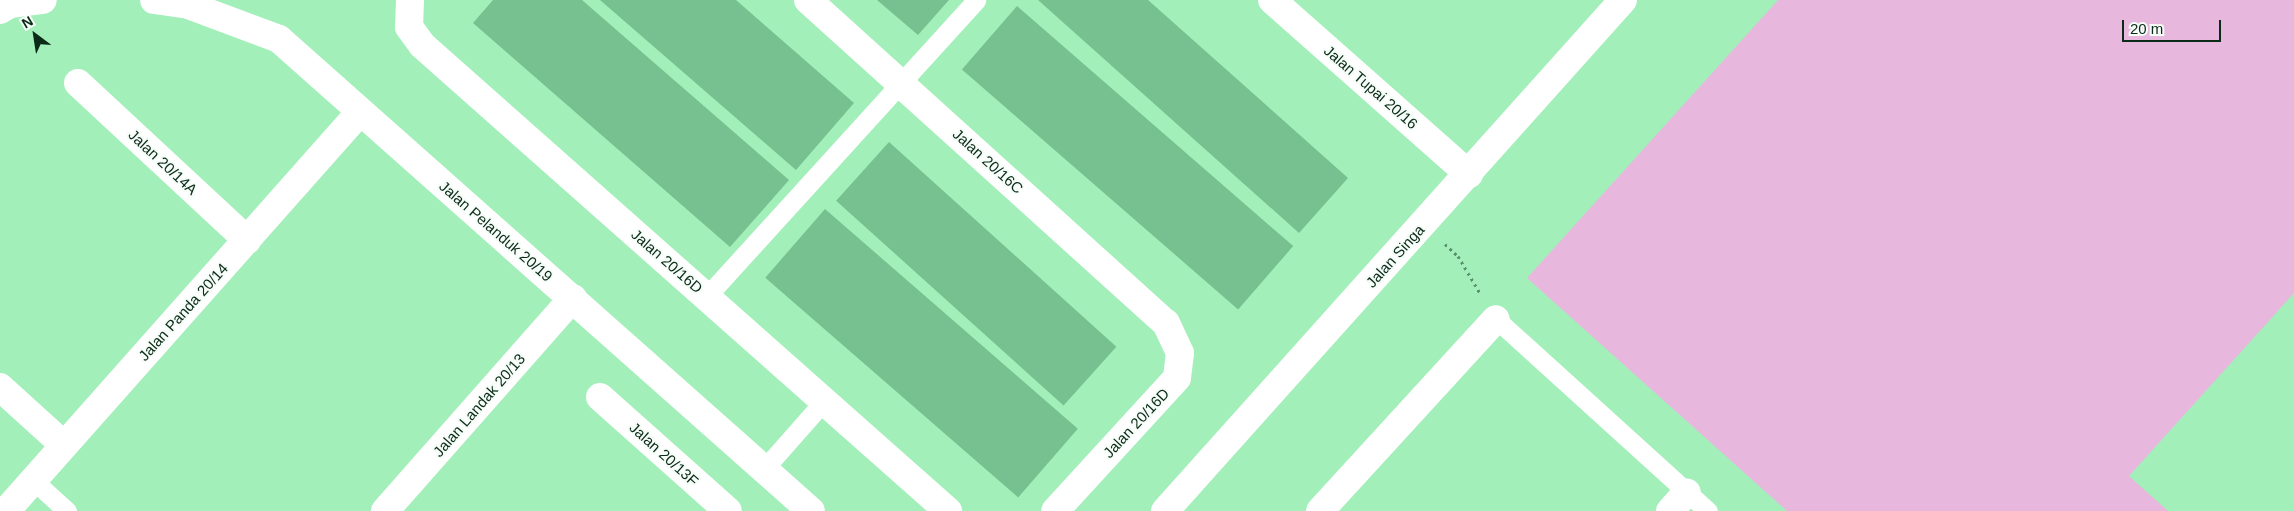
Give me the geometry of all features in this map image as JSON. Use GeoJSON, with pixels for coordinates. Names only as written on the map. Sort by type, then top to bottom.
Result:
{"type":"FeatureCollection","features":[{"type":"Feature","properties":{"kind":"street"},"geometry":{"type":"LineString","coordinates":[[0,10],[10,4],[43,0]]}},
{"type":"Feature","properties":{"kind":"street","name":"Jalan Pelanduk 20/19"},"geometry":{"type":"LineString","coordinates":[[154,0],[188,5],[278,39],[573,298],[811,511]]}},
{"type":"Feature","properties":{"kind":"street","name":"Jalan 20/16D"},"geometry":{"type":"LineString","coordinates":[[410,0],[409,27],[422,45],[948,511]]}},
{"type":"Feature","properties":{"kind":"street","name":"Jalan 20/16C"},"geometry":{"type":"LineString","coordinates":[[808,0],[1166,323]]}},
{"type":"Feature","properties":{"kind":"street","name":"Jalan Tupai 20/16"},"geometry":{"type":"LineString","coordinates":[[1272,0],[1469,174]]}},
{"type":"Feature","properties":{"kind":"street","name":"Jalan Singa"},"geometry":{"type":"LineString","coordinates":[[1165,511],[1623,0]]}},
{"type":"Feature","properties":{"kind":"street","name":"Jalan 20/14A"},"geometry":{"type":"LineString","coordinates":[[78,84],[247,240]]}},
{"type":"Feature","properties":{"kind":"street","name":"Jalan Panda 20/14"},"geometry":{"type":"LineString","coordinates":[[6,511],[360,112]]}},
{"type":"Feature","properties":{"kind":"street","name":"Jalan Landak 20/13"},"geometry":{"type":"LineString","coordinates":[[385,511],[573,298]]}},
{"type":"Feature","properties":{"kind":"street"},"geometry":{"type":"LineString","coordinates":[[1320,511],[1496,319]]}},
{"type":"Feature","properties":{"kind":"street","name":"Jalan 20/16D"},"geometry":{"type":"LineString","coordinates":[[1055,511],[1177,378],[1180,353],[1166,323]]}},
{"type":"Feature","properties":{"kind":"street"},"geometry":{"type":"LineString","coordinates":[[0,388],[64,445]]}},
{"type":"Feature","properties":{"kind":"street","name":"Jalan 20/13F"},"geometry":{"type":"LineString","coordinates":[[600,398],[728,511]]}},
{"type":"Feature","properties":{"kind":"lane"},"geometry":{"type":"LineString","coordinates":[[707,296],[976,0]]}},
{"type":"Feature","properties":{"kind":"lane"},"geometry":{"type":"LineString","coordinates":[[1496,319],[1679,502],[1708,511]]}},
{"type":"Feature","properties":{"kind":"lane"},"geometry":{"type":"LineString","coordinates":[[764,469],[824,401]]}},
{"type":"Feature","properties":{"kind":"lane"},"geometry":{"type":"LineString","coordinates":[[33,480],[68,511]]}},
{"type":"Feature","properties":{"kind":"path"},"geometry":{"type":"LineString","coordinates":[[1423,225],[1458,256],[1496,319]]}},
{"type":"Feature","properties":{"kind":"shaded area"},"geometry":{"type":"Polygon","coordinates":[[[1778,0],[2294,0],[2294,293],[2129,476],[2168,511],[1787,511],[1527,278],[1778,0]]]}},
{"type":"Feature","properties":{"kind":"building"},"geometry":{"type":"Polygon","coordinates":[[[493,0],[582,0],[789,180],[730,247],[473,23],[493,0]]]}},
{"type":"Feature","properties":{"kind":"building"},"geometry":{"type":"Polygon","coordinates":[[[600,0],[736,0],[854,103],[796,170],[600,0]]]}},
{"type":"Feature","properties":{"kind":"building"},"geometry":{"type":"Polygon","coordinates":[[[877,0],[949,0],[918,35],[877,0]]]}},
{"type":"Feature","properties":{"kind":"building"},"geometry":{"type":"Polygon","coordinates":[[[1038,0],[1148,0],[1348,178],[1299,233],[1038,0]]]}},
{"type":"Feature","properties":{"kind":"building"},"geometry":{"type":"Polygon","coordinates":[[[1017,6],[1293,246],[1238,310],[962,69],[1017,6]]]}},
{"type":"Feature","properties":{"kind":"building"},"geometry":{"type":"Polygon","coordinates":[[[889,142],[1116,347],[1064,405],[836,201],[889,142]]]}},
{"type":"Feature","properties":{"kind":"building"},"geometry":{"type":"Polygon","coordinates":[[[825,209],[1078,429],[1018,497],[765,278],[825,209]]]}}]}
